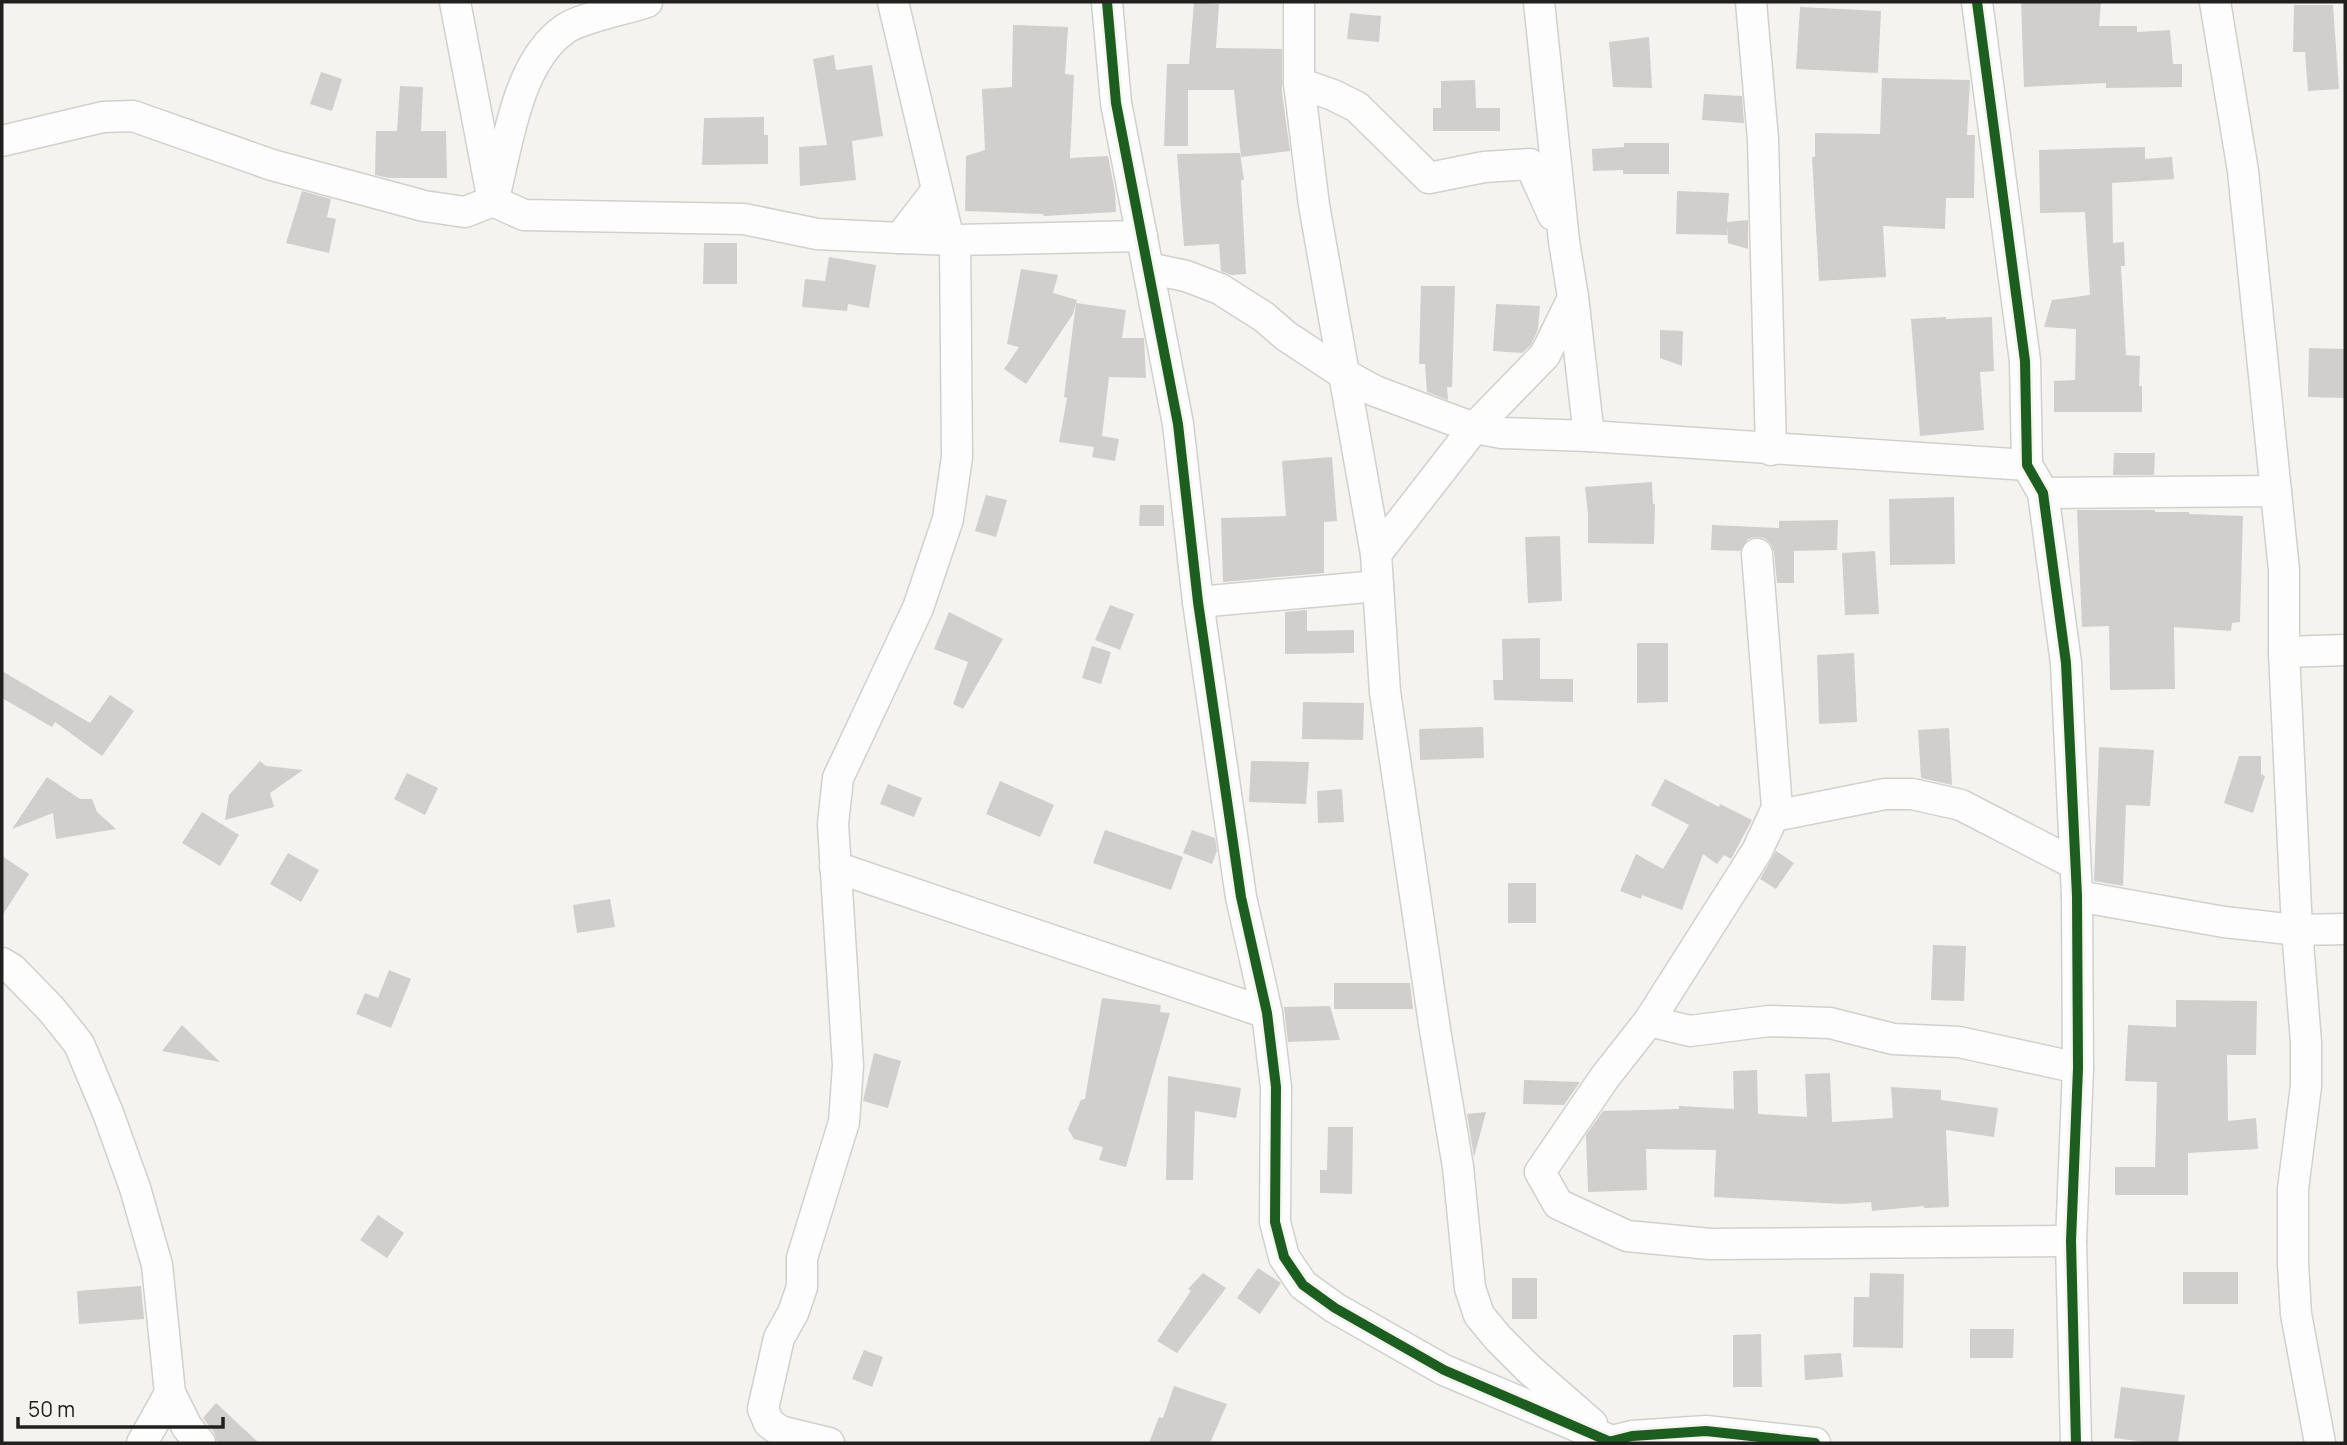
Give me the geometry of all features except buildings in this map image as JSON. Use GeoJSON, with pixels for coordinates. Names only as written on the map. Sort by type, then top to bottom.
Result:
{"type":"FeatureCollection","features":[{"type":"Feature","properties":{"kind":"street"},"geometry":{"type":"LineString","coordinates":[[455,2],[493,201]]}},
{"type":"Feature","properties":{"kind":"street"},"geometry":{"type":"LineString","coordinates":[[493,201],[522,91],[549,42],[567,27],[647,2]]}},
{"type":"Feature","properties":{"kind":"street"},"geometry":{"type":"LineString","coordinates":[[829,1443],[780,1432],[769,1423],[763,1409],[779,1338],[793,1313],[802,1287],[803,1258],[844,1122],[848,1066],[833,824],[838,778],[918,608],[948,519],[957,457],[952,240],[937,190],[892,2]]}},
{"type":"Feature","properties":{"kind":"street"},"geometry":{"type":"LineString","coordinates":[[1107,2],[1116,103],[1178,424],[1198,601],[1241,897],[1267,1013],[1276,1087],[1275,1222],[1284,1256],[1303,1285],[1335,1308],[1444,1370],[1612,1442],[1632,1436],[1706,1431],[1815,1443]]}},
{"type":"Feature","properties":{"kind":"street"},"geometry":{"type":"LineString","coordinates":[[1298,2],[1299,83],[1314,205],[1376,554],[1385,692],[1458,1167],[1470,1288],[1479,1315],[1498,1338],[1612,1442]]}},
{"type":"Feature","properties":{"kind":"street"},"geometry":{"type":"LineString","coordinates":[[1539,2],[1564,241],[1589,436]]}},
{"type":"Feature","properties":{"kind":"street"},"geometry":{"type":"LineString","coordinates":[[1751,2],[1763,139],[1771,450]]}},
{"type":"Feature","properties":{"kind":"street"},"geometry":{"type":"LineString","coordinates":[[1977,2],[2025,361],[2027,466],[2043,493],[2066,663],[2077,896],[2078,1068],[2071,1241],[2076,1443]]}},
{"type":"Feature","properties":{"kind":"street"},"geometry":{"type":"LineString","coordinates":[[2215,2],[2243,172],[2284,570],[2284,652],[2297,930],[2306,1042],[2305,1086],[2293,1189],[2295,1302],[2320,1443]]}},
{"type":"Feature","properties":{"kind":"street"},"geometry":{"type":"LineString","coordinates":[[1297,34],[1333,95]]}},
{"type":"Feature","properties":{"kind":"street"},"geometry":{"type":"LineString","coordinates":[[1299,83],[1357,107],[1429,178],[1484,167],[1530,164],[1564,241]]}},
{"type":"Feature","properties":{"kind":"street"},"geometry":{"type":"LineString","coordinates":[[2,141],[103,117],[133,116],[272,164],[424,206],[465,212],[493,201],[524,215],[744,219],[817,233],[900,238],[952,240],[1142,236]]}},
{"type":"Feature","properties":{"kind":"street"},"geometry":{"type":"LineString","coordinates":[[900,238],[937,190]]}},
{"type":"Feature","properties":{"kind":"street"},"geometry":{"type":"LineString","coordinates":[[1148,268],[1186,276],[1220,289],[1342,373],[1375,391],[1474,429],[1502,433],[1589,436],[2027,466]]}},
{"type":"Feature","properties":{"kind":"street"},"geometry":{"type":"LineString","coordinates":[[1376,554],[1474,429],[1545,355],[1573,297]]}},
{"type":"Feature","properties":{"kind":"street"},"geometry":{"type":"LineString","coordinates":[[2043,493],[2276,491]]}},
{"type":"Feature","properties":{"kind":"street"},"geometry":{"type":"LineString","coordinates":[[1757,554],[1777,808],[1757,851],[1649,1021],[1605,1077],[1540,1172],[1558,1203],[1627,1236],[1710,1244],[2071,1241]]}},
{"type":"Feature","properties":{"kind":"street"},"geometry":{"type":"LineString","coordinates":[[1198,601],[1378,586]]}},
{"type":"Feature","properties":{"kind":"street"},"geometry":{"type":"LineString","coordinates":[[2284,652],[2345,650]]}},
{"type":"Feature","properties":{"kind":"street"},"geometry":{"type":"LineString","coordinates":[[1774,816],[1885,794],[1912,794],[1961,805],[2075,863]]}},
{"type":"Feature","properties":{"kind":"street"},"geometry":{"type":"LineString","coordinates":[[835,867],[1267,1013]]}},
{"type":"Feature","properties":{"kind":"street"},"geometry":{"type":"LineString","coordinates":[[2077,896],[2224,922],[2297,930],[2345,929]]}},
{"type":"Feature","properties":{"kind":"street"},"geometry":{"type":"LineString","coordinates":[[2,963],[12,969],[51,1009],[79,1044],[108,1113],[135,1188],[157,1265],[170,1393],[187,1427],[200,1443]]}},
{"type":"Feature","properties":{"kind":"street"},"geometry":{"type":"LineString","coordinates":[[1649,1021],[1690,1031],[1769,1021],[1830,1023],[1893,1039],[1959,1042],[2078,1068]]}},
{"type":"Feature","properties":{"kind":"street"},"geometry":{"type":"LineString","coordinates":[[142,1443],[170,1393]]}},
{"type":"Feature","properties":{"kind":"cycle path"},"geometry":{"type":"LineString","coordinates":[[1107,2],[1116,103],[1178,424],[1198,602],[1241,897],[1267,1013],[1276,1087],[1275,1222],[1284,1257],[1303,1285],[1335,1308],[1444,1370],[1613,1443]]}},
{"type":"Feature","properties":{"kind":"cycle path"},"geometry":{"type":"LineString","coordinates":[[1977,2],[2025,361],[2027,465],[2043,493],[2066,663],[2077,896],[2078,1068],[2071,1241],[2076,1443]]}},
{"type":"Feature","properties":{"kind":"cycle path"},"geometry":{"type":"LineString","coordinates":[[1612,1441],[1632,1436],[1706,1431],[1815,1443]]}}]}
